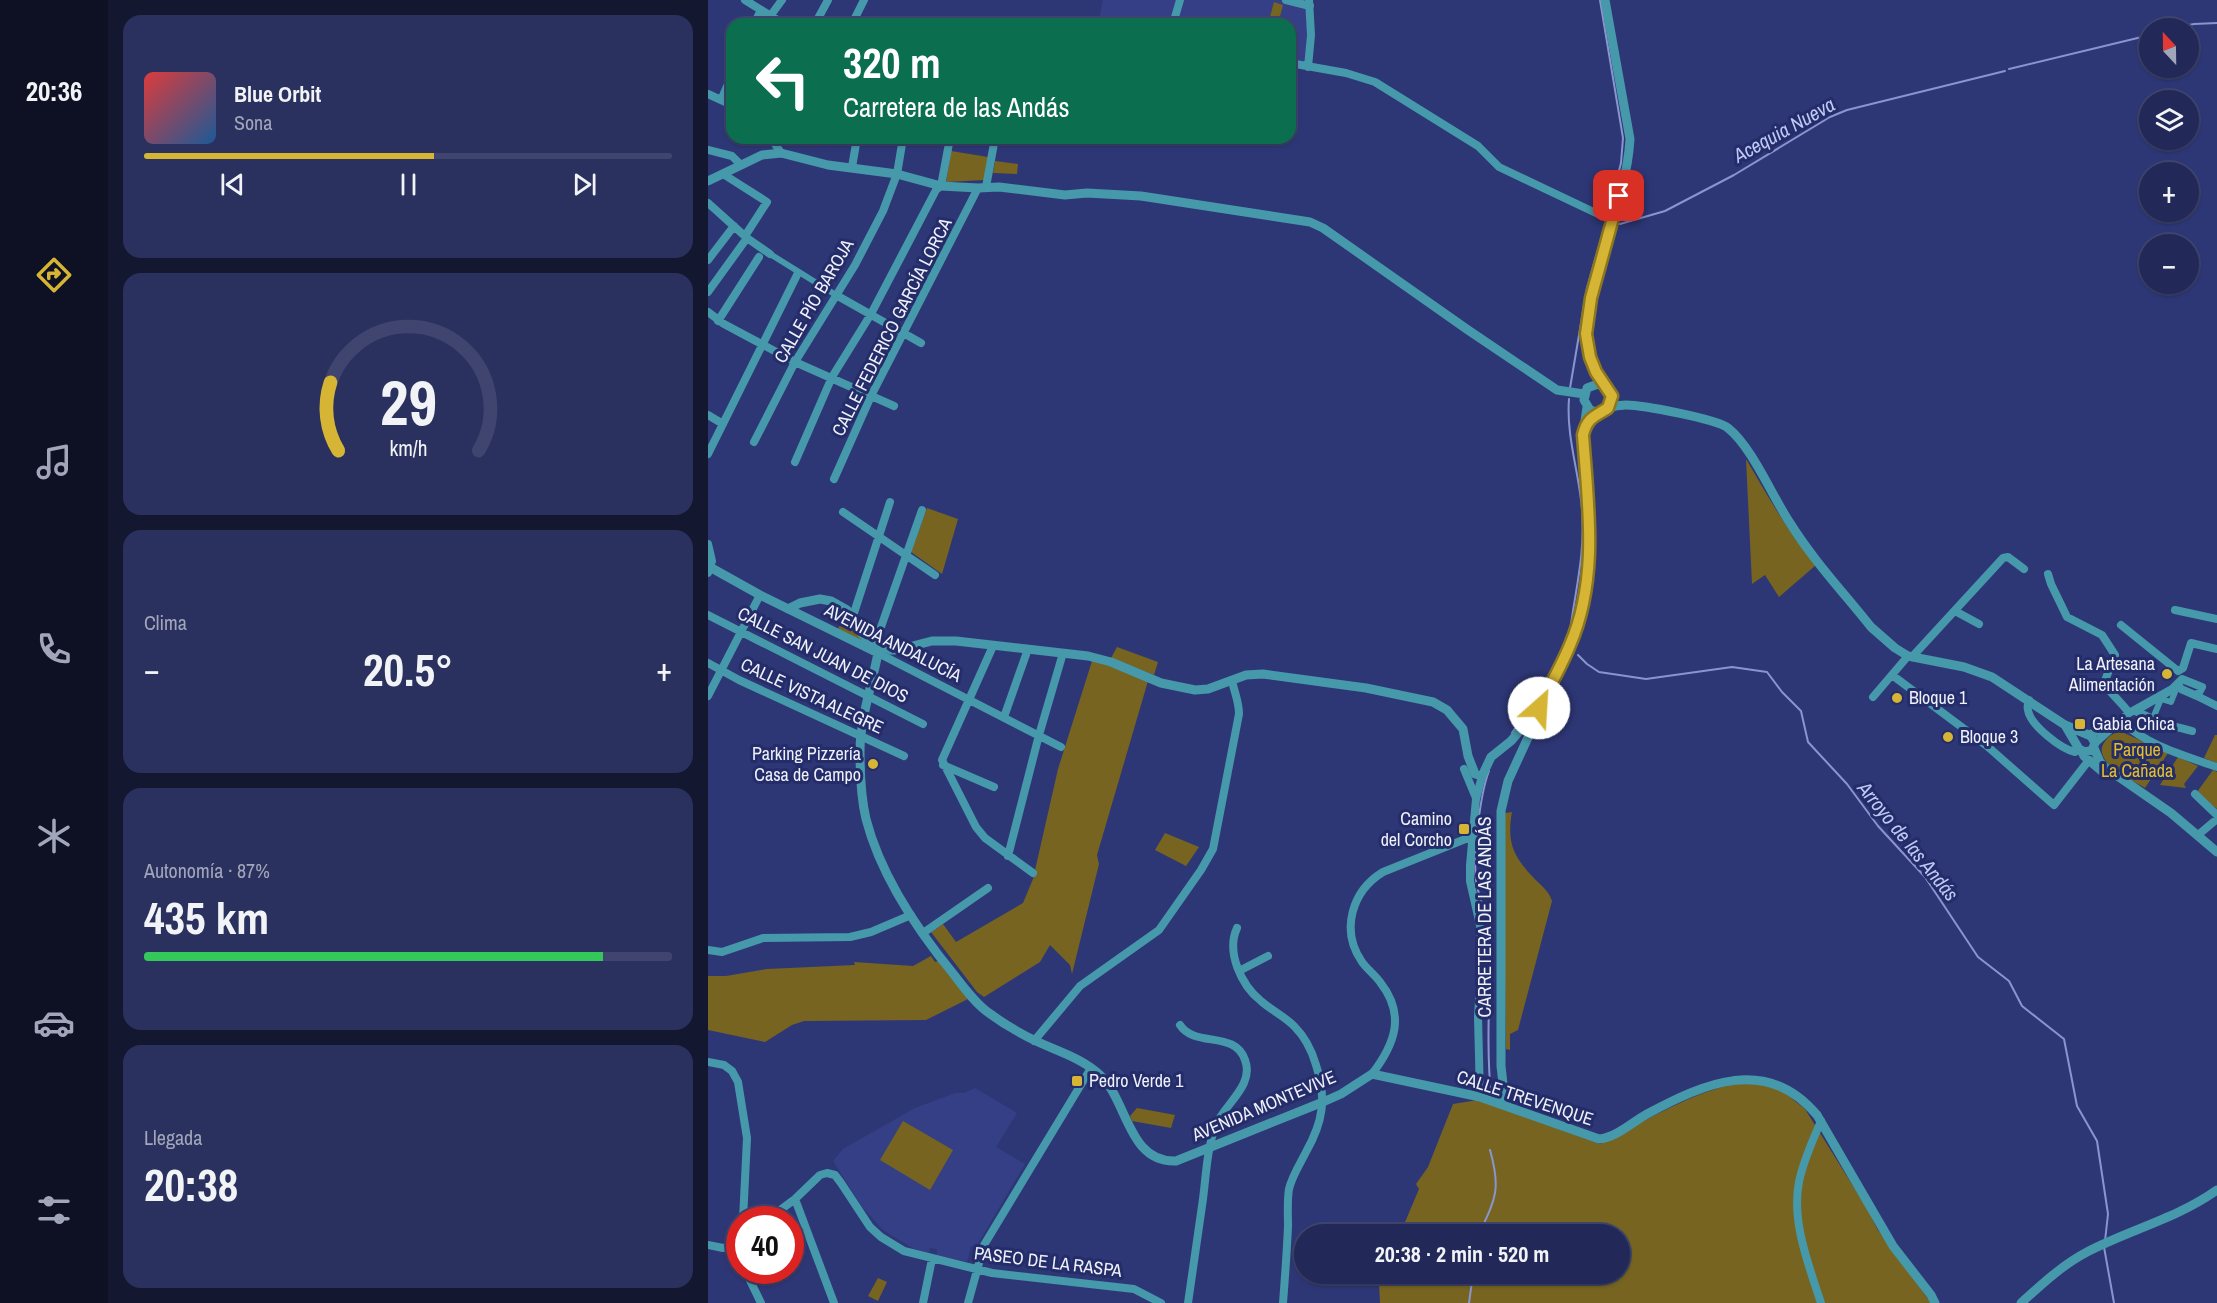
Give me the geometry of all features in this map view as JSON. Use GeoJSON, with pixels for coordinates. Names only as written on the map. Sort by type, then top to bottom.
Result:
{"type":"FeatureCollection","features":[{"type":"Feature","properties":{"kind":"street"},"geometry":{"type":"LineString","coordinates":[[745,0],[775,18]]}},
{"type":"Feature","properties":{"kind":"street"},"geometry":{"type":"LineString","coordinates":[[771,15],[782,0]]}},
{"type":"Feature","properties":{"kind":"street"},"geometry":{"type":"LineString","coordinates":[[818,18],[828,0]]}},
{"type":"Feature","properties":{"kind":"street"},"geometry":{"type":"LineString","coordinates":[[855,18],[864,0]]}},
{"type":"Feature","properties":{"kind":"street"},"geometry":{"type":"LineString","coordinates":[[1175,18],[1180,0]]}},
{"type":"Feature","properties":{"kind":"street"},"geometry":{"type":"LineString","coordinates":[[1286,0],[1309,3],[1311,35],[1308,67]]}},
{"type":"Feature","properties":{"kind":"street"},"geometry":{"type":"LineString","coordinates":[[1605,0],[1630,139],[1614,218],[1591,298],[1586,334],[1588,351],[1596,372],[1612,396],[1624,405]]}},
{"type":"Feature","properties":{"kind":"street"},"geometry":{"type":"LineString","coordinates":[[757,18],[761,10]]}},
{"type":"Feature","properties":{"kind":"street"},"geometry":{"type":"LineString","coordinates":[[1296,64],[1346,73],[1375,82],[1478,146],[1499,167],[1598,214],[1614,218]]}},
{"type":"Feature","properties":{"kind":"street"},"geometry":{"type":"LineString","coordinates":[[721,100],[726,89]]}},
{"type":"Feature","properties":{"kind":"street"},"geometry":{"type":"LineString","coordinates":[[708,94],[726,102]]}},
{"type":"Feature","properties":{"kind":"street"},"geometry":{"type":"LineString","coordinates":[[775,144],[781,153]]}},
{"type":"Feature","properties":{"kind":"street"},"geometry":{"type":"LineString","coordinates":[[852,167],[856,144]]}},
{"type":"Feature","properties":{"kind":"street","name":"CALLE PÍO BAROJA"},"geometry":{"type":"LineString","coordinates":[[754,442],[795,362],[855,265],[883,211],[897,174],[902,144]]}},
{"type":"Feature","properties":{"kind":"street"},"geometry":{"type":"LineString","coordinates":[[795,462],[831,380],[871,314],[936,190],[941,186],[949,144]]}},
{"type":"Feature","properties":{"kind":"street","name":"CALLE FEDERICO GARCÍA LORCA"},"geometry":{"type":"LineString","coordinates":[[834,479],[871,396],[982,188],[993,144]]}},
{"type":"Feature","properties":{"kind":"street"},"geometry":{"type":"LineString","coordinates":[[708,150],[732,156],[740,164]]}},
{"type":"Feature","properties":{"kind":"street"},"geometry":{"type":"LineString","coordinates":[[708,181],[762,155],[781,153],[828,165],[897,174],[941,186],[1013,188],[1065,195],[1087,193],[1141,196],[1310,222],[1323,228],[1557,390],[1584,394]]}},
{"type":"Feature","properties":{"kind":"street"},"geometry":{"type":"LineString","coordinates":[[708,292],[767,202],[723,174]]}},
{"type":"Feature","properties":{"kind":"street"},"geometry":{"type":"LineString","coordinates":[[710,208],[746,237],[798,273],[921,342]]}},
{"type":"Feature","properties":{"kind":"street"},"geometry":{"type":"LineString","coordinates":[[708,260],[734,226]]}},
{"type":"Feature","properties":{"kind":"street"},"geometry":{"type":"LineString","coordinates":[[718,321],[759,256]]}},
{"type":"Feature","properties":{"kind":"street"},"geometry":{"type":"LineString","coordinates":[[708,454],[798,273]]}},
{"type":"Feature","properties":{"kind":"street"},"geometry":{"type":"LineString","coordinates":[[708,312],[718,321],[795,362],[831,380],[894,406]]}},
{"type":"Feature","properties":{"kind":"street"},"geometry":{"type":"LineString","coordinates":[[1596,372],[1584,394],[1584,400],[1587,407],[1597,412]]}},
{"type":"Feature","properties":{"kind":"street"},"geometry":{"type":"LineString","coordinates":[[1590,386],[1598,384],[1606,386]]}},
{"type":"Feature","properties":{"kind":"street"},"geometry":{"type":"LineString","coordinates":[[1608,408],[1612,396]]}},
{"type":"Feature","properties":{"kind":"street"},"geometry":{"type":"LineString","coordinates":[[1586,425],[1597,412],[1624,405],[1714,420],[1726,427],[1747,451],[1801,539],[1871,627],[1885,640],[1910,656],[1980,672],[2065,725],[2087,734],[2093,738],[2100,762],[2106,768],[2171,813],[2217,852]]}},
{"type":"Feature","properties":{"kind":"street","name":"CARRETERA DE LAS ANDÁS"},"geometry":{"type":"LineString","coordinates":[[1501,1103],[1504,1093],[1501,811],[1517,743],[1532,731],[1539,708],[1571,644],[1582,607],[1589,569],[1590,534],[1583,435],[1587,407]]}},
{"type":"Feature","properties":{"kind":"street"},"geometry":{"type":"LineString","coordinates":[[708,415],[723,424]]}},
{"type":"Feature","properties":{"kind":"street"},"geometry":{"type":"LineString","coordinates":[[852,619],[890,502]]}},
{"type":"Feature","properties":{"kind":"street"},"geometry":{"type":"LineString","coordinates":[[876,648],[921,510]]}},
{"type":"Feature","properties":{"kind":"street"},"geometry":{"type":"LineString","coordinates":[[843,512],[935,575]]}},
{"type":"Feature","properties":{"kind":"street"},"geometry":{"type":"LineString","coordinates":[[708,544],[712,561],[709,569]]}},
{"type":"Feature","properties":{"kind":"street"},"geometry":{"type":"LineString","coordinates":[[1873,697],[2003,558],[2008,557],[2024,569]]}},
{"type":"Feature","properties":{"kind":"street","name":"AVENIDA ANDALUCÍA"},"geometry":{"type":"LineString","coordinates":[[709,569],[788,609],[876,648],[969,700],[1061,747]]}},
{"type":"Feature","properties":{"kind":"street"},"geometry":{"type":"LineString","coordinates":[[2048,573],[2067,617],[2102,635],[2115,655],[2104,683],[2106,688],[2132,711],[2192,731]]}},
{"type":"Feature","properties":{"kind":"street"},"geometry":{"type":"LineString","coordinates":[[708,696],[760,595]]}},
{"type":"Feature","properties":{"kind":"street"},"geometry":{"type":"LineString","coordinates":[[788,609],[800,603],[820,599],[843,606],[862,634],[876,648],[897,650],[933,641],[956,641],[1088,656],[1186,689],[1208,689],[1246,675],[1263,674],[1366,688],[1433,702],[1447,710],[1463,729],[1467,766],[1476,799]]}},
{"type":"Feature","properties":{"kind":"street"},"geometry":{"type":"LineString","coordinates":[[1955,610],[1979,624]]}},
{"type":"Feature","properties":{"kind":"street"},"geometry":{"type":"LineString","coordinates":[[2175,610],[2217,619]]}},
{"type":"Feature","properties":{"kind":"street","name":"CALLE SAN JUAN DE DIOS"},"geometry":{"type":"LineString","coordinates":[[708,615],[923,724]]}},
{"type":"Feature","properties":{"kind":"street"},"geometry":{"type":"LineString","coordinates":[[2121,625],[2178,681],[2198,696],[2217,706]]}},
{"type":"Feature","properties":{"kind":"street"},"geometry":{"type":"LineString","coordinates":[[2028,700],[2028,711],[2043,730],[2068,750],[2075,752],[2079,749],[2087,752],[2132,711],[2178,681],[2191,643],[2217,650]]}},
{"type":"Feature","properties":{"kind":"street"},"geometry":{"type":"LineString","coordinates":[[993,646],[942,760],[976,827],[985,838],[1033,873]]}},
{"type":"Feature","properties":{"kind":"street","name":"AVENIDA MONTEVIVE"},"geometry":{"type":"LineString","coordinates":[[876,648],[870,696],[861,735],[861,768],[867,819],[885,870],[911,915],[940,958],[986,1010],[1011,1029],[1091,1068],[1106,1082],[1140,1144],[1156,1158],[1176,1161],[1323,1102],[1341,1094],[1372,1074],[1386,1056],[1392,1043],[1395,1017],[1388,994],[1363,963],[1350,937],[1352,912],[1356,898],[1372,878],[1383,872],[1473,836]]}},
{"type":"Feature","properties":{"kind":"street"},"geometry":{"type":"LineString","coordinates":[[1004,717],[1028,649]]}},
{"type":"Feature","properties":{"kind":"street"},"geometry":{"type":"LineString","coordinates":[[1008,856],[1063,653]]}},
{"type":"Feature","properties":{"kind":"street","name":"CALLE VISTA ALEGRE"},"geometry":{"type":"LineString","coordinates":[[708,663],[904,756]]}},
{"type":"Feature","properties":{"kind":"street"},"geometry":{"type":"LineString","coordinates":[[1892,675],[1987,746],[2054,805],[2088,760]]}},
{"type":"Feature","properties":{"kind":"street"},"geometry":{"type":"LineString","coordinates":[[1034,1041],[1080,986],[1159,930],[1174,911],[1213,849],[1239,714],[1239,702],[1233,691],[1232,680]]}},
{"type":"Feature","properties":{"kind":"street"},"geometry":{"type":"LineString","coordinates":[[2172,691],[2175,692],[2171,702],[2161,699],[2153,718],[2140,712],[2139,710],[2159,698],[2172,691]]}},
{"type":"Feature","properties":{"kind":"street"},"geometry":{"type":"LineString","coordinates":[[1480,1097],[1478,1017],[1482,953],[1480,925],[1470,881],[1476,799],[1480,776],[1498,751],[1517,743],[1539,708]]}},
{"type":"Feature","properties":{"kind":"street"},"geometry":{"type":"LineString","coordinates":[[2079,749],[2078,739],[2119,722]]}},
{"type":"Feature","properties":{"kind":"street"},"geometry":{"type":"LineString","coordinates":[[2119,722],[2151,743],[2217,768]]}},
{"type":"Feature","properties":{"kind":"street"},"geometry":{"type":"LineString","coordinates":[[2065,725],[2088,760],[2105,773],[2135,789]]}},
{"type":"Feature","properties":{"kind":"street"},"geometry":{"type":"LineString","coordinates":[[943,765],[994,787]]}},
{"type":"Feature","properties":{"kind":"street"},"geometry":{"type":"LineString","coordinates":[[1467,766],[1480,776]]}},
{"type":"Feature","properties":{"kind":"street"},"geometry":{"type":"LineString","coordinates":[[2195,794],[2217,817],[2198,835]]}},
{"type":"Feature","properties":{"kind":"street"},"geometry":{"type":"LineString","coordinates":[[923,933],[988,888]]}},
{"type":"Feature","properties":{"kind":"street"},"geometry":{"type":"LineString","coordinates":[[708,950],[722,952],[763,938],[850,937],[871,932],[911,915]]}},
{"type":"Feature","properties":{"kind":"street"},"geometry":{"type":"LineString","coordinates":[[1237,928],[1234,944],[1239,971],[1260,1001],[1294,1026],[1304,1039],[1317,1067],[1323,1102],[1322,1118],[1315,1137],[1289,1188],[1283,1303]]}},
{"type":"Feature","properties":{"kind":"street"},"geometry":{"type":"LineString","coordinates":[[1239,971],[1268,956]]}},
{"type":"Feature","properties":{"kind":"street"},"geometry":{"type":"LineString","coordinates":[[1180,1025],[1184,1030],[1196,1036],[1219,1039],[1232,1044],[1245,1059],[1247,1069],[1246,1079],[1220,1116],[1210,1147],[1188,1303]]}},
{"type":"Feature","properties":{"kind":"street"},"geometry":{"type":"LineString","coordinates":[[708,1062],[724,1065],[732,1071],[738,1082],[747,1138],[743,1206]]}},
{"type":"Feature","properties":{"kind":"street"},"geometry":{"type":"LineString","coordinates":[[968,1303],[984,1245],[1091,1068]]}},
{"type":"Feature","properties":{"kind":"street","name":"CALLE TREVENQUE"},"geometry":{"type":"LineString","coordinates":[[1372,1074],[1501,1103],[1599,1139],[1611,1136],[1675,1100],[1732,1079],[1752,1078],[1785,1087],[1808,1104],[1821,1121],[1887,1237],[1935,1303]]}},
{"type":"Feature","properties":{"kind":"street"},"geometry":{"type":"LineString","coordinates":[[1821,1121],[1801,1172],[1797,1191],[1798,1215],[1804,1247],[1821,1303]]}},
{"type":"Feature","properties":{"kind":"street","name":"PASEO DE LA RASPA"},"geometry":{"type":"LineString","coordinates":[[795,1199],[820,1175],[827,1173],[835,1175],[858,1211],[881,1237],[904,1251],[1010,1276],[1134,1288],[1161,1303]]}},
{"type":"Feature","properties":{"kind":"street"},"geometry":{"type":"LineString","coordinates":[[2021,1303],[2074,1260],[2181,1210],[2217,1190]]}},
{"type":"Feature","properties":{"kind":"street"},"geometry":{"type":"LineString","coordinates":[[786,1206],[795,1199],[834,1303]]}},
{"type":"Feature","properties":{"kind":"street"},"geometry":{"type":"LineString","coordinates":[[708,1245],[726,1247]]}},
{"type":"Feature","properties":{"kind":"street"},"geometry":{"type":"LineString","coordinates":[[923,1303],[932,1259]]}},
{"type":"Feature","properties":{"kind":"street"},"geometry":{"type":"LineString","coordinates":[[751,1284],[760,1303]]}},
{"type":"Feature","properties":{"kind":"shaded area"},"geometry":{"type":"Polygon","coordinates":[[[1103,0],[1305,0],[1307,30],[1305,63],[1296,61],[1296,18],[1099,18],[1103,0]]]}},
{"type":"Feature","properties":{"kind":"shaded area"},"geometry":{"type":"Polygon","coordinates":[[[975,1088],[1017,1113],[996,1147],[1025,1164],[976,1247],[971,1246],[967,1262],[937,1255],[937,1249],[930,1248],[929,1253],[914,1249],[883,1230],[862,1207],[833,1161],[843,1149],[915,1108],[975,1088]]]}},
{"type":"Feature","properties":{"kind":"green space"},"geometry":{"type":"Polygon","coordinates":[[[1274,2],[1283,5],[1280,18],[1270,18],[1274,2]]]}},
{"type":"Feature","properties":{"kind":"green space"},"geometry":{"type":"Polygon","coordinates":[[[951,151],[988,157],[984,180],[946,182],[951,151]]]}},
{"type":"Feature","properties":{"kind":"green space"},"geometry":{"type":"Polygon","coordinates":[[[995,161],[1018,164],[1017,174],[993,173],[995,161]]]}},
{"type":"Feature","properties":{"kind":"green space"},"geometry":{"type":"Polygon","coordinates":[[[1746,459],[1787,527],[1816,565],[1779,597],[1765,575],[1752,584],[1746,459]]]}},
{"type":"Feature","properties":{"kind":"green space"},"geometry":{"type":"Polygon","coordinates":[[[927,508],[958,519],[942,574],[911,552],[927,508]]]}},
{"type":"Feature","properties":{"kind":"green space"},"geometry":{"type":"Polygon","coordinates":[[[847,610],[862,634],[880,646],[836,633],[847,610]]]}},
{"type":"Feature","properties":{"kind":"green space"},"geometry":{"type":"Polygon","coordinates":[[[1117,647],[1158,662],[1154,675],[1111,658],[1117,647]]]}},
{"type":"Feature","properties":{"kind":"green space"},"geometry":{"type":"Polygon","coordinates":[[[1092,661],[1121,669],[1148,681],[1097,855],[1099,864],[1072,974],[1070,965],[1050,945],[1040,962],[984,997],[977,992],[931,932],[943,924],[956,942],[1023,903],[1033,879],[1058,769],[1092,661]]]}},
{"type":"Feature","properties":{"kind":"green space","name":"Parque La Cañada"},"geometry":{"type":"Polygon","coordinates":[[[2122,732],[2168,753],[2145,788],[2114,768],[2103,755],[2102,748],[2106,740],[2113,734],[2122,732]]]}},
{"type":"Feature","properties":{"kind":"green space"},"geometry":{"type":"Polygon","coordinates":[[[2217,735],[2217,763],[2204,758],[2217,735]]]}},
{"type":"Feature","properties":{"kind":"green space"},"geometry":{"type":"Polygon","coordinates":[[[2178,757],[2198,766],[2184,784],[2186,788],[2160,785],[2178,757]]]}},
{"type":"Feature","properties":{"kind":"green space"},"geometry":{"type":"Polygon","coordinates":[[[2213,770],[2217,772],[2217,809],[2197,792],[2213,770]]]}},
{"type":"Feature","properties":{"kind":"green space"},"geometry":{"type":"Polygon","coordinates":[[[1512,812],[1510,831],[1516,854],[1525,868],[1546,890],[1552,901],[1518,1030],[1510,1034],[1510,1050],[1506,1049],[1503,830],[1505,813],[1512,812]]]}},
{"type":"Feature","properties":{"kind":"green space"},"geometry":{"type":"Polygon","coordinates":[[[1165,833],[1199,847],[1186,866],[1155,850],[1165,833]]]}},
{"type":"Feature","properties":{"kind":"green space"},"geometry":{"type":"Polygon","coordinates":[[[931,956],[935,962],[938,961],[968,999],[926,1020],[804,1021],[792,1025],[765,1042],[708,1030],[708,976],[726,976],[767,969],[855,965],[854,962],[913,966],[931,956]]]}},
{"type":"Feature","properties":{"kind":"green space"},"geometry":{"type":"Polygon","coordinates":[[[1753,1083],[1780,1089],[1805,1109],[1878,1230],[1931,1303],[1380,1303],[1379,1284],[1630,1284],[1630,1224],[1404,1224],[1419,1189],[1416,1184],[1428,1167],[1453,1104],[1478,1100],[1600,1144],[1687,1100],[1723,1087],[1753,1083]]]}},
{"type":"Feature","properties":{"kind":"green space"},"geometry":{"type":"Polygon","coordinates":[[[1137,1108],[1175,1115],[1171,1128],[1132,1121],[1130,1116],[1137,1108]]]}},
{"type":"Feature","properties":{"kind":"green space"},"geometry":{"type":"Polygon","coordinates":[[[903,1121],[953,1150],[930,1190],[880,1160],[903,1121]]]}},
{"type":"Feature","properties":{"kind":"green space"},"geometry":{"type":"Polygon","coordinates":[[[878,1278],[887,1282],[878,1301],[868,1296],[878,1278]]]}},
{"type":"Feature","properties":{"kind":"waterway","name":"Arroyo de las Andás"},"geometry":{"type":"LineString","coordinates":[[1600,0],[1623,138],[1621,163],[1608,213]]}},
{"type":"Feature","properties":{"kind":"waterway","name":"Acequia Nueva"},"geometry":{"type":"LineString","coordinates":[[2199,24],[2217,23]]}},
{"type":"Feature","properties":{"kind":"waterway","name":"Acequia Nueva"},"geometry":{"type":"LineString","coordinates":[[2009,69],[2139,38]]}},
{"type":"Feature","properties":{"kind":"waterway","name":"Acequia Nueva"},"geometry":{"type":"LineString","coordinates":[[1620,224],[1665,211],[1734,175],[1830,117],[1847,110],[2005,71]]}},
{"type":"Feature","properties":{"kind":"waterway","name":"Arroyo de las Andás"},"geometry":{"type":"LineString","coordinates":[[1570,388],[1587,288],[1606,222]]}},
{"type":"Feature","properties":{"kind":"waterway","name":"Arroyo de las Andás"},"geometry":{"type":"LineString","coordinates":[[1569,399],[1569,427],[1583,525],[1580,567],[1571,624]]}},
{"type":"Feature","properties":{"kind":"waterway","name":"Arroyo de las Andás"},"geometry":{"type":"LineString","coordinates":[[1578,655],[1599,672],[1646,679],[1732,667],[1767,672],[1782,692],[1801,711],[1808,742],[1847,784],[1878,826],[1925,877],[1978,957],[2009,981],[2022,1006],[2064,1039],[2077,1106],[2097,1141],[2108,1214],[2105,1241]]}},
{"type":"Feature","properties":{"kind":"waterway"},"geometry":{"type":"LineString","coordinates":[[1512,733],[1543,685]]}},
{"type":"Feature","properties":{"kind":"waterway"},"geometry":{"type":"LineString","coordinates":[[1489,771],[1480,809],[1475,869],[1477,888],[1490,935],[1488,1038],[1491,1095]]}},
{"type":"Feature","properties":{"kind":"waterway"},"geometry":{"type":"LineString","coordinates":[[1483,1224],[1493,1202],[1496,1184],[1490,1150]]}},
{"type":"Feature","properties":{"kind":"waterway","name":"Arroyo de las Andás"},"geometry":{"type":"LineString","coordinates":[[2104,1247],[2114,1303]]}},
{"type":"Feature","properties":{"kind":"waterway"},"geometry":{"type":"LineString","coordinates":[[1469,1303],[1472,1284]]}},
{"type":"Feature","properties":{"kind":"place","name":"La Artesana Alimentación"},"geometry":{"type":"Point","coordinates":[2167,674]}},
{"type":"Feature","properties":{"kind":"place","name":"Bloque 1"},"geometry":{"type":"Point","coordinates":[1897,698]}},
{"type":"Feature","properties":{"kind":"place","name":"Gabia Chica"},"geometry":{"type":"Point","coordinates":[2080,724]}},
{"type":"Feature","properties":{"kind":"place","name":"Bloque 3"},"geometry":{"type":"Point","coordinates":[1948,737]}},
{"type":"Feature","properties":{"kind":"place","name":"Parking Pizzería Casa de Campo"},"geometry":{"type":"Point","coordinates":[873,764]}},
{"type":"Feature","properties":{"kind":"place","name":"Camino del Corcho"},"geometry":{"type":"Point","coordinates":[1464,829]}},
{"type":"Feature","properties":{"kind":"place","name":"Pedro Verde 1"},"geometry":{"type":"Point","coordinates":[1077,1081]}},
{"type":"Feature","properties":{"kind":"route"},"geometry":{"type":"LineString","coordinates":[[1539,708],[1571,644],[1582,607],[1589,569],[1590,534],[1583,435],[1586,425],[1597,412],[1605,410],[1611,404],[1612,396],[1596,372],[1588,351],[1586,334],[1591,298],[1619,196]]}}]}
